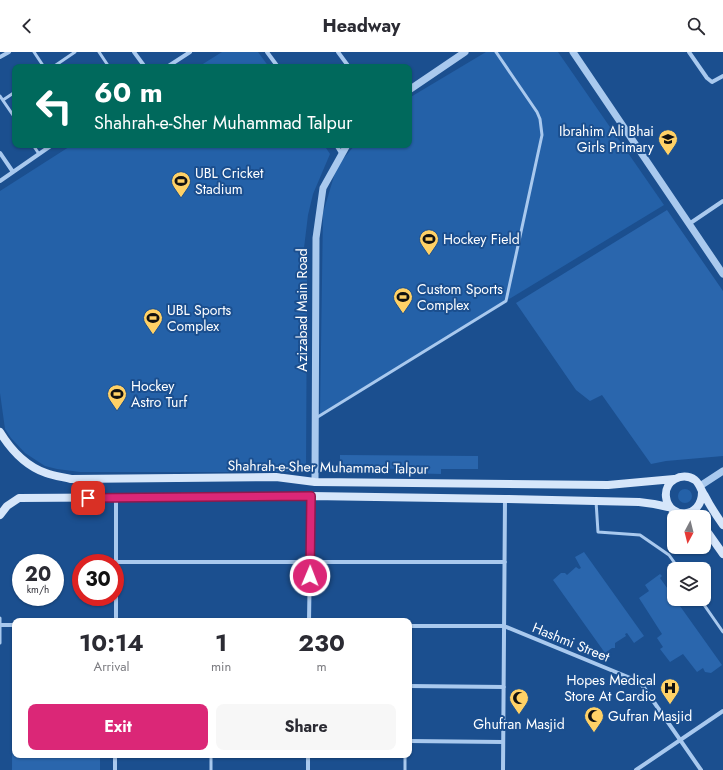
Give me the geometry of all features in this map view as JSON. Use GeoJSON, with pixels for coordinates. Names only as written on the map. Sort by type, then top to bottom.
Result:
{"type":"FeatureCollection","features":[{"type":"Feature","properties":{"kind":"main road","name":"Shahrah-e-Sher Muhammad Talpur"},"geometry":{"type":"LineString","coordinates":[[0,432],[6,443],[15,453],[30,465],[46,474],[71,479],[276,477],[315,482],[608,485],[674,480]]}},
{"type":"Feature","properties":{"kind":"main road"},"geometry":{"type":"LineString","coordinates":[[673,510],[668,507],[665,494],[666,488],[679,477],[691,478],[696,481],[723,525]]}},
{"type":"Feature","properties":{"kind":"main road"},"geometry":{"type":"LineString","coordinates":[[694,510],[700,505],[702,498],[701,489]]}},
{"type":"Feature","properties":{"kind":"main road","name":"Shahrah-e-Sher Muhammad Talpur"},"geometry":{"type":"LineString","coordinates":[[0,515],[7,506],[19,498],[311,496],[596,501],[647,503],[668,507]]}},
{"type":"Feature","properties":{"kind":"main road"},"geometry":{"type":"LineString","coordinates":[[711,537],[723,554]]}},
{"type":"Feature","properties":{"kind":"street"},"geometry":{"type":"LineString","coordinates":[[0,57],[9,52]]}},
{"type":"Feature","properties":{"kind":"street"},"geometry":{"type":"LineString","coordinates":[[134,52],[143,64]]}},
{"type":"Feature","properties":{"kind":"street"},"geometry":{"type":"LineString","coordinates":[[172,64],[190,52]]}},
{"type":"Feature","properties":{"kind":"street"},"geometry":{"type":"LineString","coordinates":[[267,52],[276,64]]}},
{"type":"Feature","properties":{"kind":"street"},"geometry":{"type":"LineString","coordinates":[[345,52],[339,53],[347,64]]}},
{"type":"Feature","properties":{"kind":"street"},"geometry":{"type":"LineString","coordinates":[[412,88],[465,52]]}},
{"type":"Feature","properties":{"kind":"street"},"geometry":{"type":"LineString","coordinates":[[573,52],[689,224],[722,270]]}},
{"type":"Feature","properties":{"kind":"street"},"geometry":{"type":"LineString","coordinates":[[689,52],[712,82],[723,76]]}},
{"type":"Feature","properties":{"kind":"street"},"geometry":{"type":"LineString","coordinates":[[0,181],[48,148]]}},
{"type":"Feature","properties":{"kind":"street"},"geometry":{"type":"LineString","coordinates":[[338,148],[342,153]]}},
{"type":"Feature","properties":{"kind":"street","name":"Azizabad Main Road"},"geometry":{"type":"LineString","coordinates":[[315,482],[316,238],[323,188],[345,148]]}},
{"type":"Feature","properties":{"kind":"street"},"geometry":{"type":"LineString","coordinates":[[0,153],[13,172]]}},
{"type":"Feature","properties":{"kind":"street"},"geometry":{"type":"LineString","coordinates":[[689,224],[723,202]]}},
{"type":"Feature","properties":{"kind":"street"},"geometry":{"type":"LineString","coordinates":[[701,489],[723,471]]}},
{"type":"Feature","properties":{"kind":"street"},"geometry":{"type":"LineString","coordinates":[[309,618],[311,496]]}},
{"type":"Feature","properties":{"kind":"street"},"geometry":{"type":"LineString","coordinates":[[116,498],[116,554]]}},
{"type":"Feature","properties":{"kind":"street"},"geometry":{"type":"LineString","coordinates":[[503,770],[505,499]]}},
{"type":"Feature","properties":{"kind":"street"},"geometry":{"type":"LineString","coordinates":[[124,562],[505,562]]}},
{"type":"Feature","properties":{"kind":"street"},"geometry":{"type":"LineString","coordinates":[[116,606],[116,618]]}},
{"type":"Feature","properties":{"kind":"street"},"geometry":{"type":"LineString","coordinates":[[0,625],[12,625]]}},
{"type":"Feature","properties":{"kind":"street","name":"Hashmi Street"},"geometry":{"type":"LineString","coordinates":[[412,626],[504,626],[640,682],[701,770]]}},
{"type":"Feature","properties":{"kind":"street"},"geometry":{"type":"LineString","coordinates":[[412,686],[504,687]]}},
{"type":"Feature","properties":{"kind":"street"},"geometry":{"type":"LineString","coordinates":[[636,770],[723,711]]}},
{"type":"Feature","properties":{"kind":"street"},"geometry":{"type":"LineString","coordinates":[[412,741],[503,742]]}},
{"type":"Feature","properties":{"kind":"street"},"geometry":{"type":"LineString","coordinates":[[115,758],[115,770]]}},
{"type":"Feature","properties":{"kind":"street"},"geometry":{"type":"LineString","coordinates":[[308,758],[308,770]]}},
{"type":"Feature","properties":{"kind":"lane"},"geometry":{"type":"LineString","coordinates":[[34,52],[42,64]]}},
{"type":"Feature","properties":{"kind":"lane"},"geometry":{"type":"LineString","coordinates":[[57,64],[75,52]]}},
{"type":"Feature","properties":{"kind":"lane"},"geometry":{"type":"LineString","coordinates":[[99,52],[107,64]]}},
{"type":"Feature","properties":{"kind":"lane"},"geometry":{"type":"LineString","coordinates":[[315,419],[506,301],[542,135],[540,119],[537,112],[496,52]]}},
{"type":"Feature","properties":{"kind":"lane"},"geometry":{"type":"LineString","coordinates":[[3,100],[12,94]]}},
{"type":"Feature","properties":{"kind":"lane"},"geometry":{"type":"LineString","coordinates":[[0,96],[12,114]]}},
{"type":"Feature","properties":{"kind":"lane"},"geometry":{"type":"LineString","coordinates":[[35,148],[39,154]]}},
{"type":"Feature","properties":{"kind":"lane"},"geometry":{"type":"LineString","coordinates":[[596,501],[598,532],[640,535],[669,555],[674,562]]}},
{"type":"Feature","properties":{"kind":"lane"},"geometry":{"type":"LineString","coordinates":[[705,606],[723,632]]}},
{"type":"Feature","properties":{"kind":"lane"},"geometry":{"type":"LineString","coordinates":[[0,618],[0,643]]}},
{"type":"Feature","properties":{"kind":"lane"},"geometry":{"type":"LineString","coordinates":[[211,758],[211,770]]}},
{"type":"Feature","properties":{"kind":"lane"},"geometry":{"type":"LineString","coordinates":[[404,758],[405,770]]}},
{"type":"Feature","properties":{"kind":"shaded area"},"geometry":{"type":"Polygon","coordinates":[[[222,52],[258,52],[267,64],[203,64],[222,52]]]}},
{"type":"Feature","properties":{"kind":"shaded area","name":"Custom Sports Complex"},"geometry":{"type":"Polygon","coordinates":[[[486,52],[558,52],[664,205],[320,414],[323,213],[337,166],[352,148],[412,148],[412,96],[486,52]]]}},
{"type":"Feature","properties":{"kind":"shaded area","name":"UBL Sports Complex"},"geometry":{"type":"Polygon","coordinates":[[[67,148],[326,148],[330,154],[313,194],[308,215],[304,248],[307,276],[306,472],[80,472],[45,466],[25,453],[5,429],[0,393],[0,191],[67,148]]]}},
{"type":"Feature","properties":{"kind":"shaded area"},"geometry":{"type":"Polygon","coordinates":[[[682,489],[688,489],[692,493],[692,499],[688,503],[682,503],[678,499],[678,493],[682,489]]]}},
{"type":"Feature","properties":{"kind":"building"},"geometry":{"type":"Polygon","coordinates":[[[667,210],[723,291],[723,456],[666,461],[651,464],[602,395],[590,401],[576,390],[516,303],[667,210]]]}},
{"type":"Feature","properties":{"kind":"building"},"geometry":{"type":"Polygon","coordinates":[[[340,455],[478,456],[478,469],[441,469],[441,474],[406,473],[406,469],[340,468],[340,455]]]}},
{"type":"Feature","properties":{"kind":"building"},"geometry":{"type":"Polygon","coordinates":[[[584,552],[644,636],[634,643],[627,633],[625,634],[626,636],[615,643],[615,648],[612,648],[605,653],[553,580],[561,573],[565,573],[567,575],[576,567],[579,569],[581,568],[575,557],[584,552]]]}},
{"type":"Feature","properties":{"kind":"building"},"geometry":{"type":"Polygon","coordinates":[[[660,574],[662,576],[660,578],[667,588],[667,606],[680,606],[722,665],[711,673],[705,672],[703,668],[697,672],[683,654],[670,662],[660,649],[663,647],[657,638],[662,634],[639,598],[649,591],[645,585],[660,574]]]}},
{"type":"Feature","properties":{"kind":"building"},"geometry":{"type":"Polygon","coordinates":[[[12,758],[100,758],[100,770],[12,770],[12,758]]]}},
{"type":"Feature","properties":{"kind":"place","name":"Ibrahim Ali Bhai Girls Primary"},"geometry":{"type":"Point","coordinates":[668,156]}},
{"type":"Feature","properties":{"kind":"place","name":"UBL Cricket Stadium"},"geometry":{"type":"Point","coordinates":[181,198]}},
{"type":"Feature","properties":{"kind":"place","name":"Hockey Field"},"geometry":{"type":"Point","coordinates":[429,256]}},
{"type":"Feature","properties":{"kind":"place","name":"Custom Sports Complex"},"geometry":{"type":"Point","coordinates":[403,314]}},
{"type":"Feature","properties":{"kind":"place","name":"UBL Sports Complex"},"geometry":{"type":"Point","coordinates":[153,335]}},
{"type":"Feature","properties":{"kind":"place","name":"Hockey Astro Turf"},"geometry":{"type":"Point","coordinates":[117,411]}},
{"type":"Feature","properties":{"kind":"place","name":"Hopes Medical Store At Cardio"},"geometry":{"type":"Point","coordinates":[670,705]}},
{"type":"Feature","properties":{"kind":"place","name":"Ghufran Masjid"},"geometry":{"type":"Point","coordinates":[519,715]}},
{"type":"Feature","properties":{"kind":"place","name":"Gufran Masjid"},"geometry":{"type":"Point","coordinates":[594,733]}},
{"type":"Feature","properties":{"kind":"route"},"geometry":{"type":"LineString","coordinates":[[88,498],[311,496],[310,576]]}}]}
